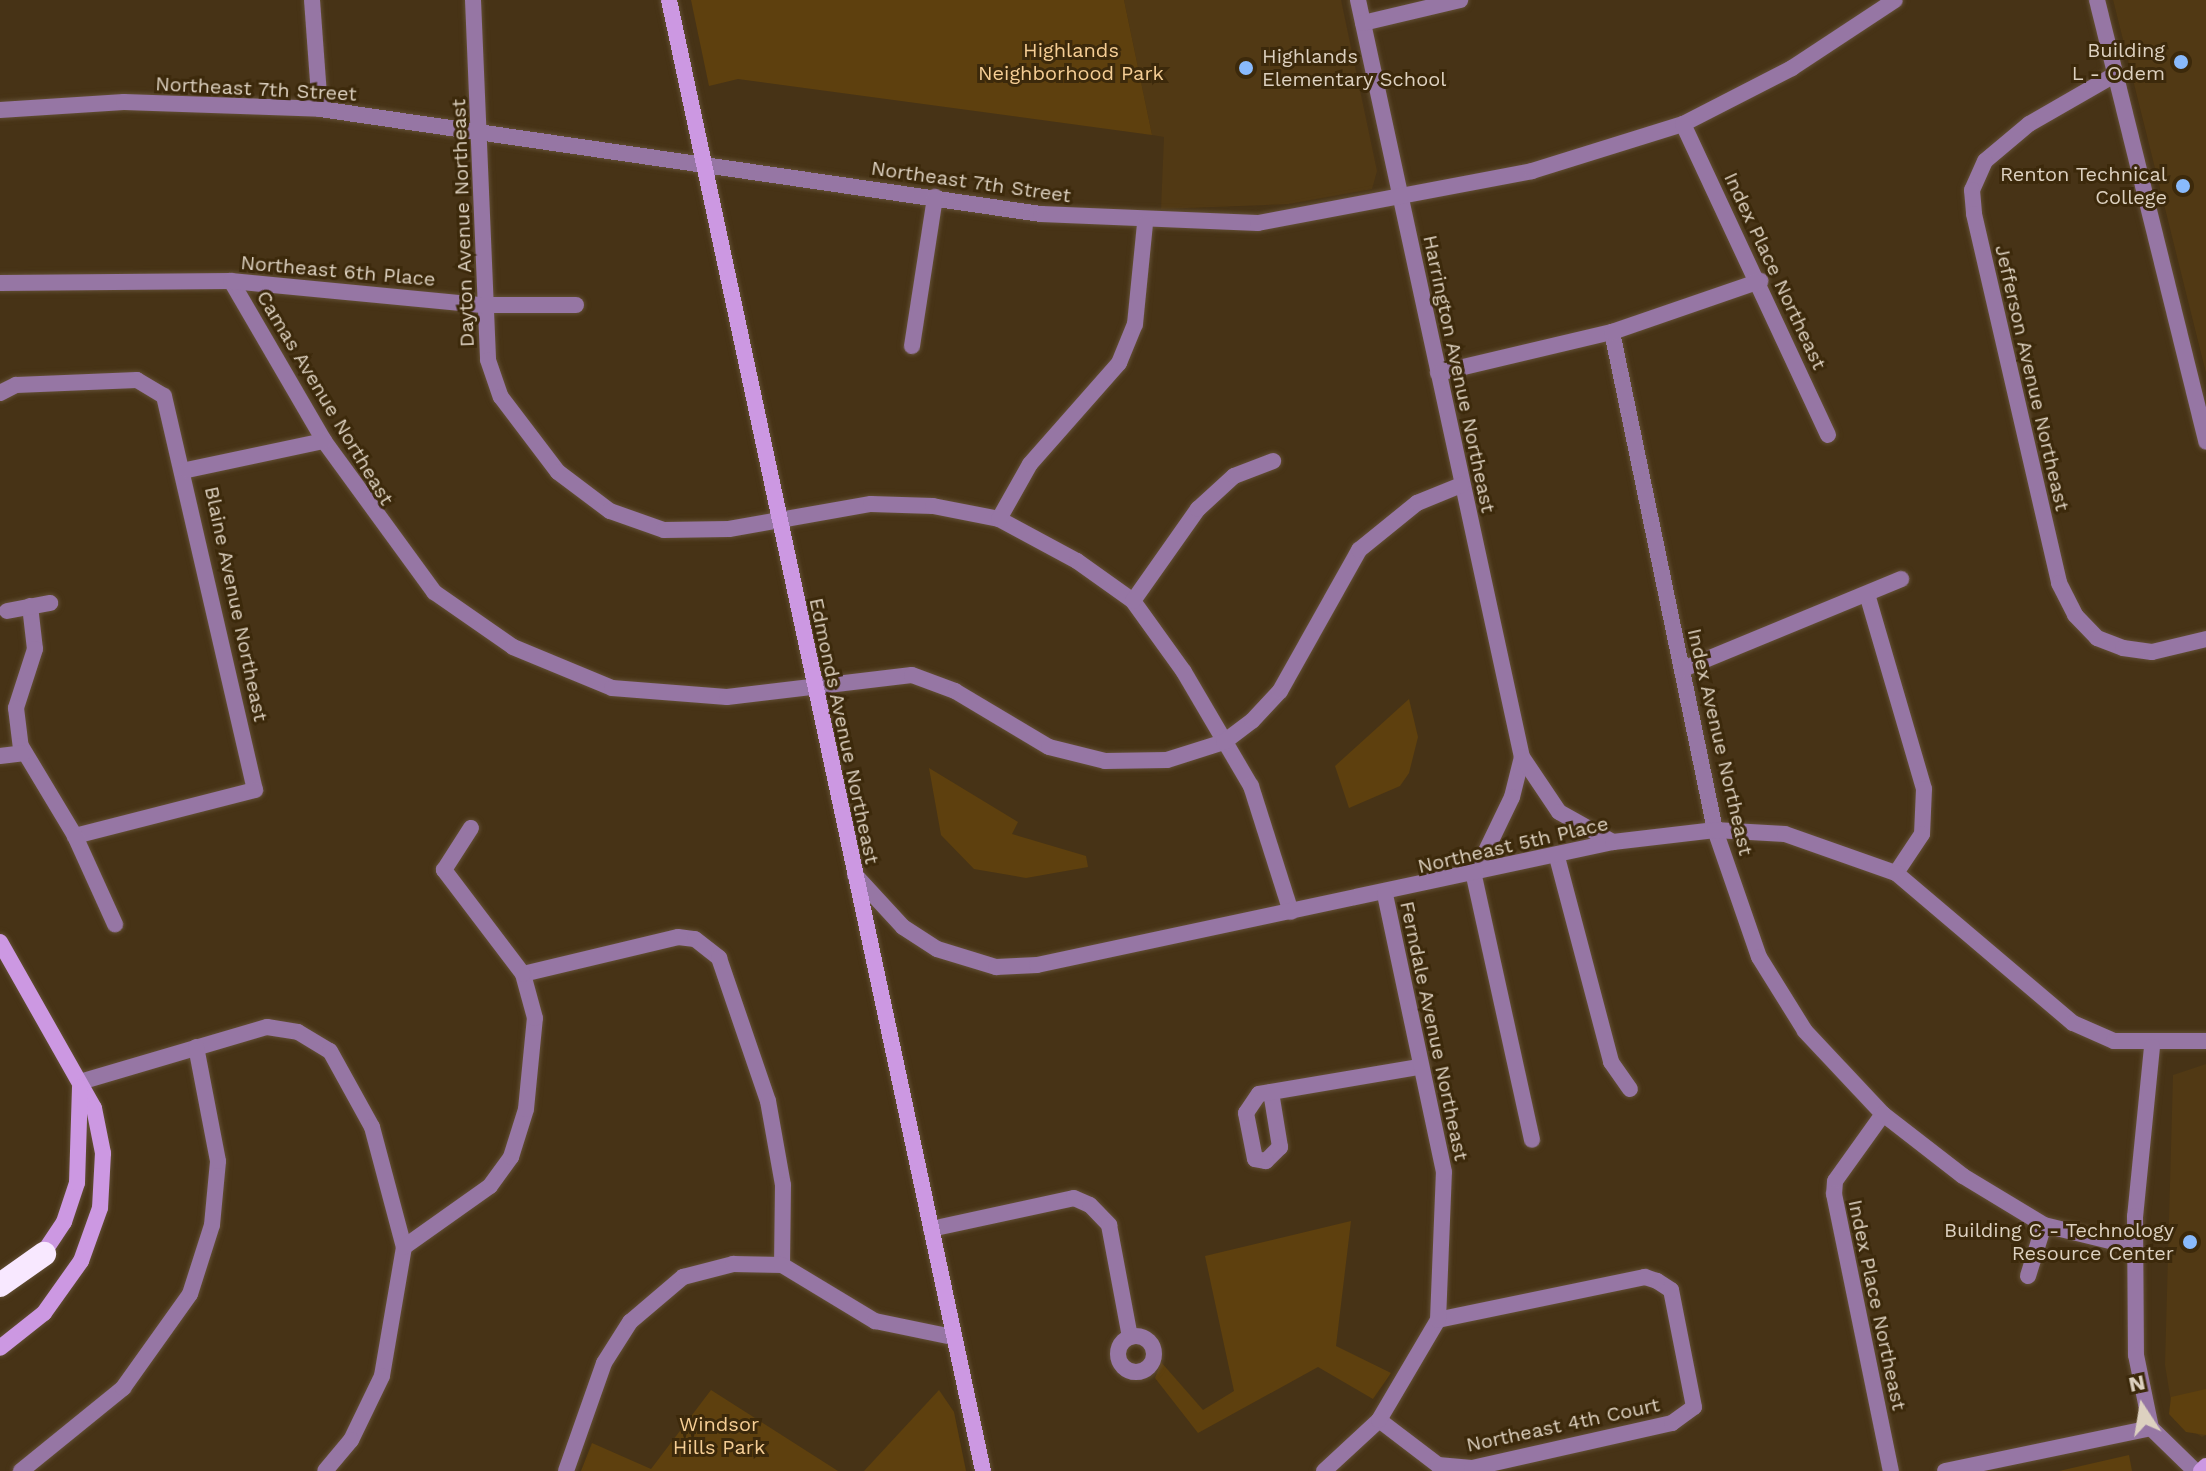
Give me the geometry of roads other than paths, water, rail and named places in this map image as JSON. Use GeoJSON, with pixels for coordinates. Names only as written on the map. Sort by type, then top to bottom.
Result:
{"type":"FeatureCollection","features":[{"type":"Feature","properties":{"kind":"highway"},"geometry":{"type":"LineString","coordinates":[[0,1285],[44,1254]]}},
{"type":"Feature","properties":{"kind":"street"},"geometry":{"type":"LineString","coordinates":[[312,0],[320,109]]}},
{"type":"Feature","properties":{"kind":"street","name":"Dayton Avenue Northeast"},"geometry":{"type":"LineString","coordinates":[[473,0],[480,132],[482,305],[501,397],[558,472],[610,511],[664,530],[780,519]]}},
{"type":"Feature","properties":{"kind":"street","name":"Edmonds Avenue Northeast"},"geometry":{"type":"LineString","coordinates":[[669,0],[709,168],[812,684],[983,1471]]}},
{"type":"Feature","properties":{"kind":"street","name":"Harrington Avenue Northeast"},"geometry":{"type":"LineString","coordinates":[[1358,0],[1522,757],[1559,812],[1613,842]]}},
{"type":"Feature","properties":{"kind":"street"},"geometry":{"type":"LineString","coordinates":[[1363,23],[1460,0]]}},
{"type":"Feature","properties":{"kind":"street","name":"Northeast 7th Street"},"geometry":{"type":"LineString","coordinates":[[0,110],[124,102],[320,109],[709,168],[1145,223],[1258,223],[1401,200],[1532,171],[1683,124],[1792,68],[1895,0]]}},
{"type":"Feature","properties":{"kind":"street"},"geometry":{"type":"LineString","coordinates":[[2097,0],[2206,442]]}},
{"type":"Feature","properties":{"kind":"street","name":"Jefferson Avenue Northeast"},"geometry":{"type":"LineString","coordinates":[[2116,74],[2029,124],[1985,161],[1972,190],[1974,214],[2059,583],[2075,615],[2097,638],[2123,648],[2152,652],[2206,639]]}},
{"type":"Feature","properties":{"kind":"street","name":"Index Place Northeast"},"geometry":{"type":"LineString","coordinates":[[1683,124],[1760,281],[1828,435]]}},
{"type":"Feature","properties":{"kind":"street"},"geometry":{"type":"LineString","coordinates":[[912,346],[935,197]]}},
{"type":"Feature","properties":{"kind":"street"},"geometry":{"type":"LineString","coordinates":[[999,519],[1030,464],[1119,363],[1135,324],[1145,223]]}},
{"type":"Feature","properties":{"kind":"street","name":"Northeast 6th Place"},"geometry":{"type":"LineString","coordinates":[[0,283],[231,281],[482,305],[576,305]]}},
{"type":"Feature","properties":{"kind":"street","name":"Camas Avenue Northeast"},"geometry":{"type":"LineString","coordinates":[[231,281],[324,441],[434,592],[513,647],[568,674],[666,696],[727,697],[812,684]]}},
{"type":"Feature","properties":{"kind":"street"},"geometry":{"type":"LineString","coordinates":[[1438,373],[1612,332],[1760,281]]}},
{"type":"Feature","properties":{"kind":"street","name":"Index Avenue Northeast"},"geometry":{"type":"LineString","coordinates":[[1612,332],[1715,830],[1759,957],[1783,999],[1883,1114],[1963,1176],[2044,1225],[2134,1247]]}},
{"type":"Feature","properties":{"kind":"street"},"geometry":{"type":"LineString","coordinates":[[0,393],[16,385],[137,380],[158,387],[187,470]]}},
{"type":"Feature","properties":{"kind":"street","name":"Blaine Avenue Northeast"},"geometry":{"type":"LineString","coordinates":[[75,836],[255,790],[187,470],[324,441]]}},
{"type":"Feature","properties":{"kind":"street"},"geometry":{"type":"LineString","coordinates":[[1133,601],[1198,509],[1234,476],[1273,461]]}},
{"type":"Feature","properties":{"kind":"street"},"geometry":{"type":"LineString","coordinates":[[812,684],[912,675],[955,691],[1049,747],[1105,761],[1144,763],[1224,742],[1280,691],[1359,550],[1417,503],[1461,485]]}},
{"type":"Feature","properties":{"kind":"street"},"geometry":{"type":"LineString","coordinates":[[780,519],[871,504],[999,519],[1133,601],[1224,742],[1271,832],[1291,912]]}},
{"type":"Feature","properties":{"kind":"street"},"geometry":{"type":"LineString","coordinates":[[1683,669],[1901,579]]}},
{"type":"Feature","properties":{"kind":"street"},"geometry":{"type":"LineString","coordinates":[[1867,594],[1924,789],[1922,834],[1896,873]]}},
{"type":"Feature","properties":{"kind":"street"},"geometry":{"type":"LineString","coordinates":[[7,611],[50,603]]}},
{"type":"Feature","properties":{"kind":"street"},"geometry":{"type":"LineString","coordinates":[[30,606],[35,649],[15,718],[23,753],[75,836],[115,924]]}},
{"type":"Feature","properties":{"kind":"street"},"geometry":{"type":"LineString","coordinates":[[0,756],[23,753]]}},
{"type":"Feature","properties":{"kind":"street","name":"Harrington Avenue Northeast"},"geometry":{"type":"LineString","coordinates":[[1474,876],[1512,797],[1522,757]]}},
{"type":"Feature","properties":{"kind":"street"},"geometry":{"type":"LineString","coordinates":[[404,1247],[468,1209],[511,1157],[534,1046],[523,974],[446,878],[448,860],[471,828]]}},
{"type":"Feature","properties":{"kind":"street","name":"Northeast 5th Place"},"geometry":{"type":"LineString","coordinates":[[855,875],[914,935],[996,967],[1474,876],[1613,842],[1715,830],[1785,834],[1896,873],[2073,1023],[2114,1041],[2152,1047],[2206,1041]]}},
{"type":"Feature","properties":{"kind":"street"},"geometry":{"type":"LineString","coordinates":[[1557,857],[1611,1062],[1630,1089]]}},
{"type":"Feature","properties":{"kind":"street"},"geometry":{"type":"LineString","coordinates":[[1474,876],[1532,1140]]}},
{"type":"Feature","properties":{"kind":"street","name":"Ferndale Avenue Northeast"},"geometry":{"type":"LineString","coordinates":[[1324,1471],[1379,1420],[1438,1320],[1444,1172],[1418,1067],[1385,894]]}},
{"type":"Feature","properties":{"kind":"street"},"geometry":{"type":"LineString","coordinates":[[523,974],[678,937],[695,939],[719,958],[768,1101],[783,1185],[782,1265]]}},
{"type":"Feature","properties":{"kind":"street"},"geometry":{"type":"LineString","coordinates":[[0,942],[80,1082],[101,1139],[96,1222],[65,1288],[0,1348]]}},
{"type":"Feature","properties":{"kind":"street"},"geometry":{"type":"LineString","coordinates":[[80,1082],[275,1027],[330,1051],[372,1127],[404,1247],[382,1376],[351,1440],[325,1471]]}},
{"type":"Feature","properties":{"kind":"street"},"geometry":{"type":"LineString","coordinates":[[21,1471],[123,1388],[190,1294],[212,1225],[218,1161],[196,1047]]}},
{"type":"Feature","properties":{"kind":"street"},"geometry":{"type":"LineString","coordinates":[[2152,1047],[2134,1247],[2133,1325],[2151,1428],[2198,1471],[2206,1466]]}},
{"type":"Feature","properties":{"kind":"street"},"geometry":{"type":"LineString","coordinates":[[1271,1092],[1418,1067]]}},
{"type":"Feature","properties":{"kind":"street"},"geometry":{"type":"LineString","coordinates":[[0,1299],[44,1254],[77,1183],[80,1082]]}},
{"type":"Feature","properties":{"kind":"street","name":"Index Place Northeast"},"geometry":{"type":"LineString","coordinates":[[1883,1114],[1835,1181],[1834,1194],[1891,1471]]}},
{"type":"Feature","properties":{"kind":"street"},"geometry":{"type":"LineString","coordinates":[[931,1229],[1074,1198],[1090,1205],[1109,1225],[1130,1337]]}},
{"type":"Feature","properties":{"kind":"street"},"geometry":{"type":"LineString","coordinates":[[2028,1276],[2044,1225]]}},
{"type":"Feature","properties":{"kind":"street"},"geometry":{"type":"LineString","coordinates":[[566,1471],[604,1363],[649,1301],[683,1277],[733,1264],[782,1265],[875,1321],[952,1337]]}},
{"type":"Feature","properties":{"kind":"street","name":"Northeast 4th Court"},"geometry":{"type":"LineString","coordinates":[[1379,1420],[1438,1465],[1472,1468],[1672,1423],[1694,1407],[1671,1290],[1657,1281],[1645,1277],[1438,1320]]}},
{"type":"Feature","properties":{"kind":"street"},"geometry":{"type":"LineString","coordinates":[[1945,1471],[2151,1428]]}},
{"type":"Feature","properties":{"kind":"place","name":"Building L - Odem"},"geometry":{"type":"Point","coordinates":[2181,62]}},
{"type":"Feature","properties":{"kind":"place","name":"Highlands Elementary School"},"geometry":{"type":"Point","coordinates":[1246,68]}},
{"type":"Feature","properties":{"kind":"place","name":"Renton Technical College"},"geometry":{"type":"Point","coordinates":[2183,186]}},
{"type":"Feature","properties":{"kind":"place","name":"Building C - Technology Resource Center"},"geometry":{"type":"Point","coordinates":[2190,1242]}},
{"type":"Feature","properties":{"kind":"park label","name":"Highlands Neighborhood Park"},"geometry":{"type":"Point","coordinates":[1071,62]}},
{"type":"Feature","properties":{"kind":"park label","name":"Windsor Hills Park"},"geometry":{"type":"Point","coordinates":[719,1436]}}]}
